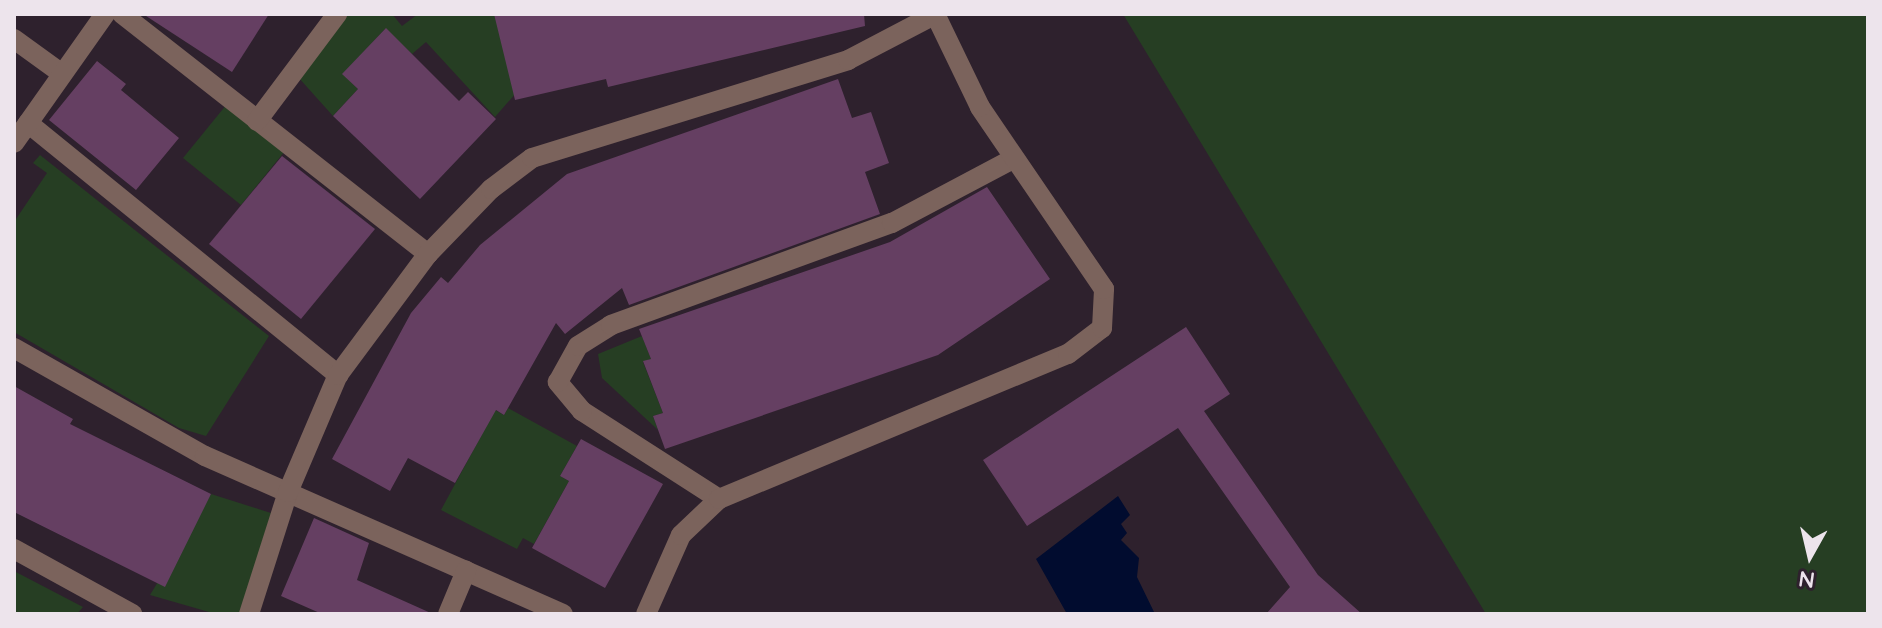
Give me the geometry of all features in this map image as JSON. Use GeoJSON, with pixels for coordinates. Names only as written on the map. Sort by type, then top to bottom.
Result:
{"type":"FeatureCollection","features":[{"type":"Feature","properties":{"kind":"street"},"geometry":{"type":"LineString","coordinates":[[14,143],[105,14]]}},
{"type":"Feature","properties":{"kind":"street"},"geometry":{"type":"LineString","coordinates":[[122,14],[428,254]]}},
{"type":"Feature","properties":{"kind":"street"},"geometry":{"type":"LineString","coordinates":[[257,121],[337,14]]}},
{"type":"Feature","properties":{"kind":"street"},"geometry":{"type":"LineString","coordinates":[[249,614],[288,492],[338,375],[428,254],[491,189],[532,158],[848,60],[936,14],[980,107],[1104,289],[1102,328],[1091,343],[719,499],[681,535],[646,614]]}},
{"type":"Feature","properties":{"kind":"street"},"geometry":{"type":"LineString","coordinates":[[14,39],[61,73]]}},
{"type":"Feature","properties":{"kind":"street"},"geometry":{"type":"LineString","coordinates":[[28,123],[338,375]]}},
{"type":"Feature","properties":{"kind":"street"},"geometry":{"type":"LineString","coordinates":[[719,499],[582,411],[558,382],[578,346],[611,325],[892,223],[1013,159]]}},
{"type":"Feature","properties":{"kind":"street"},"geometry":{"type":"LineString","coordinates":[[14,348],[205,456],[563,614]]}},
{"type":"Feature","properties":{"kind":"street"},"geometry":{"type":"LineString","coordinates":[[14,549],[96,606],[132,614]]}},
{"type":"Feature","properties":{"kind":"street"},"geometry":{"type":"LineString","coordinates":[[448,614],[466,571]]}},
{"type":"Feature","properties":{"kind":"green space"},"geometry":{"type":"Polygon","coordinates":[[[347,14],[392,14],[402,26],[418,14],[494,14],[530,77],[495,117],[426,42],[412,54],[385,29],[343,74],[358,89],[333,116],[298,77],[347,14]]]}},
{"type":"Feature","properties":{"kind":"green space"},"geometry":{"type":"Polygon","coordinates":[[[1123,14],[1868,14],[1868,614],[1486,614],[1123,14]]]}},
{"type":"Feature","properties":{"kind":"green space"},"geometry":{"type":"Polygon","coordinates":[[[227,104],[285,151],[241,205],[183,158],[227,104]]]}},
{"type":"Feature","properties":{"kind":"green space"},"geometry":{"type":"Polygon","coordinates":[[[40,155],[269,336],[206,436],[179,428],[14,332],[14,222],[47,173],[33,163],[40,155]]]}},
{"type":"Feature","properties":{"kind":"green space"},"geometry":{"type":"Polygon","coordinates":[[[642,336],[651,359],[643,362],[663,413],[653,416],[658,430],[602,378],[598,354],[642,336]]]}},
{"type":"Feature","properties":{"kind":"green space"},"geometry":{"type":"Polygon","coordinates":[[[508,408],[577,446],[560,476],[569,481],[534,544],[523,538],[517,549],[441,510],[495,410],[504,415],[508,408]]]}},
{"type":"Feature","properties":{"kind":"green space"},"geometry":{"type":"Polygon","coordinates":[[[211,494],[271,513],[240,614],[216,614],[150,595],[211,494]]]}},
{"type":"Feature","properties":{"kind":"green space"},"geometry":{"type":"Polygon","coordinates":[[[14,571],[83,607],[77,614],[14,614],[14,571]]]}},
{"type":"Feature","properties":{"kind":"water"},"geometry":{"type":"Polygon","coordinates":[[[1118,496],[1130,515],[1121,524],[1127,533],[1121,540],[1139,558],[1137,577],[1155,614],[1067,614],[1036,559],[1118,496]]]}},
{"type":"Feature","properties":{"kind":"building"},"geometry":{"type":"Polygon","coordinates":[[[143,14],[269,14],[232,72],[143,14]]]}},
{"type":"Feature","properties":{"kind":"building"},"geometry":{"type":"Polygon","coordinates":[[[494,14],[864,14],[865,26],[608,87],[606,79],[515,100],[494,14]]]}},
{"type":"Feature","properties":{"kind":"building"},"geometry":{"type":"Polygon","coordinates":[[[386,28],[459,101],[468,92],[496,119],[420,199],[333,116],[358,89],[342,74],[386,28]]]}},
{"type":"Feature","properties":{"kind":"building"},"geometry":{"type":"Polygon","coordinates":[[[97,61],[126,84],[121,90],[179,138],[136,190],[49,120],[97,61]]]}},
{"type":"Feature","properties":{"kind":"building"},"geometry":{"type":"Polygon","coordinates":[[[838,79],[852,118],[871,112],[889,163],[865,172],[880,214],[629,305],[622,288],[565,334],[556,323],[504,415],[496,410],[455,483],[408,458],[390,491],[332,459],[411,313],[441,277],[448,283],[480,245],[567,174],[838,79]]]}},
{"type":"Feature","properties":{"kind":"building"},"geometry":{"type":"Polygon","coordinates":[[[282,156],[375,229],[301,319],[209,244],[282,156]]]}},
{"type":"Feature","properties":{"kind":"building"},"geometry":{"type":"Polygon","coordinates":[[[987,187],[1050,279],[938,355],[665,449],[653,416],[663,413],[643,361],[651,359],[639,329],[890,242],[987,187]]]}},
{"type":"Feature","properties":{"kind":"building"},"geometry":{"type":"Polygon","coordinates":[[[1186,327],[1230,394],[1204,411],[1318,575],[1362,614],[1266,614],[1290,587],[1178,428],[1027,526],[983,460],[1186,327]]]}},
{"type":"Feature","properties":{"kind":"building"},"geometry":{"type":"Polygon","coordinates":[[[14,386],[73,419],[70,424],[211,494],[165,587],[14,512],[14,386]]]}},
{"type":"Feature","properties":{"kind":"building"},"geometry":{"type":"Polygon","coordinates":[[[581,439],[663,484],[605,588],[532,548],[569,481],[560,476],[581,439]]]}},
{"type":"Feature","properties":{"kind":"building"},"geometry":{"type":"Polygon","coordinates":[[[314,518],[369,543],[357,580],[433,614],[322,614],[281,596],[314,518]]]}}]}
